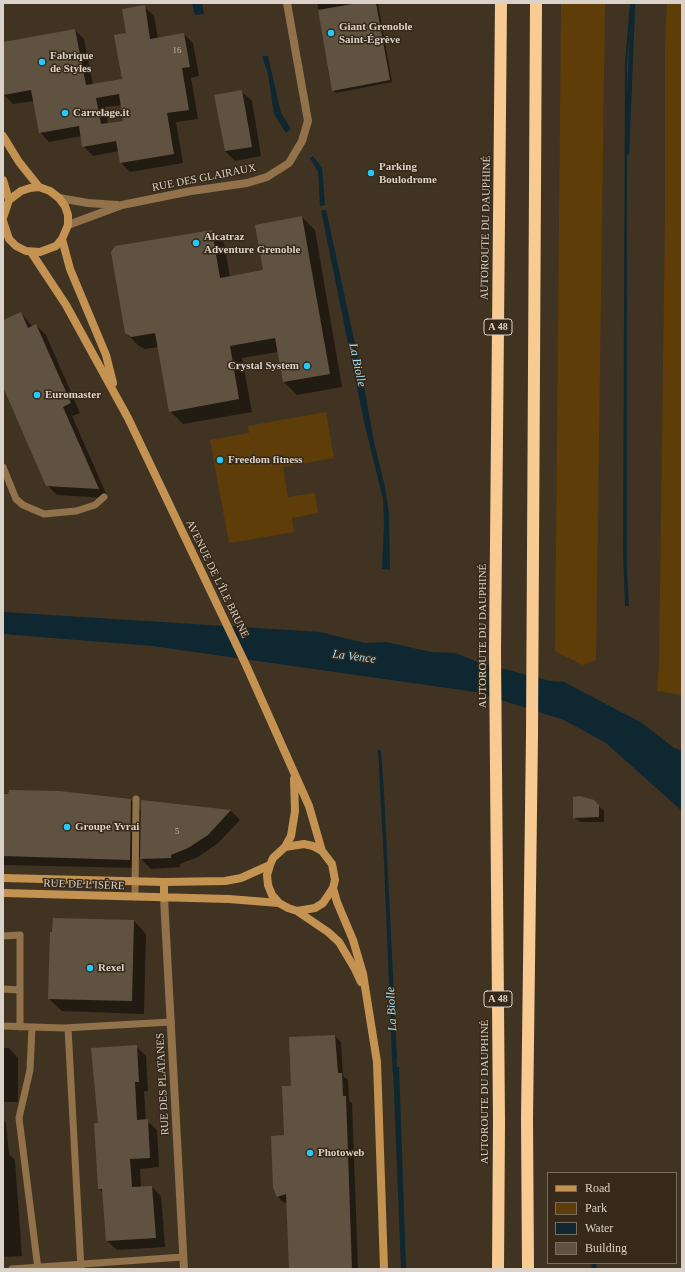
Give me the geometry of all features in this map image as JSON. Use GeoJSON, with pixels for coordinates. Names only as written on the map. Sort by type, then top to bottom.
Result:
{"type":"FeatureCollection","features":[{"type":"Feature","properties":{"kind":"highway","name":"AUTOROUTE DU DAUPHINÉ"},"geometry":{"type":"LineString","coordinates":[[498,1269],[497,728],[495,651],[501,3]]}},
{"type":"Feature","properties":{"kind":"highway"},"geometry":{"type":"LineString","coordinates":[[528,1269],[527,1118],[532,735],[536,3]]}},
{"type":"Feature","properties":{"kind":"street","name":"RUE DES GLAIRAUX"},"geometry":{"type":"LineString","coordinates":[[68,225],[122,205],[191,191],[247,183],[267,177],[289,163],[302,141],[308,121],[287,3]]}},
{"type":"Feature","properties":{"kind":"street"},"geometry":{"type":"LineString","coordinates":[[3,136],[39,187]]}},
{"type":"Feature","properties":{"kind":"street"},"geometry":{"type":"LineString","coordinates":[[3,180],[6,203],[3,219],[4,232],[16,246],[31,252],[48,250],[56,246],[62,239],[68,225],[68,215],[65,206],[59,198],[50,191],[39,187],[21,191],[6,203]]}},
{"type":"Feature","properties":{"kind":"street","name":"RUE DES GLAIRAUX"},"geometry":{"type":"LineString","coordinates":[[59,198],[88,203],[122,205]]}},
{"type":"Feature","properties":{"kind":"street","name":"AVENUE DE L'ÎLE BRUNE"},"geometry":{"type":"LineString","coordinates":[[62,239],[70,269],[106,355],[117,395]]}},
{"type":"Feature","properties":{"kind":"street","name":"AVENUE DE L'ÎLE BRUNE"},"geometry":{"type":"LineString","coordinates":[[31,252],[66,306],[117,395],[246,665],[309,806],[322,851]]}},
{"type":"Feature","properties":{"kind":"street","name":"AVENUE DE L'ÎLE BRUNE"},"geometry":{"type":"LineString","coordinates":[[285,847],[291,836],[295,811],[294,774]]}},
{"type":"Feature","properties":{"kind":"street"},"geometry":{"type":"LineString","coordinates":[[297,911],[315,908],[323,903],[333,888],[335,880],[332,864],[322,851],[313,846],[304,844],[285,847],[279,852],[270,865],[267,875],[268,885],[272,895],[279,903],[297,911],[328,932],[339,942],[355,969],[367,997]]}},
{"type":"Feature","properties":{"kind":"street","name":"RUE DE L'ISÈRE"},"geometry":{"type":"LineString","coordinates":[[3,878],[225,882],[240,878],[270,865]]}},
{"type":"Feature","properties":{"kind":"street"},"geometry":{"type":"LineString","coordinates":[[164,882],[164,898]]}},
{"type":"Feature","properties":{"kind":"street"},"geometry":{"type":"LineString","coordinates":[[333,888],[336,902],[353,940],[363,974],[377,1062],[384,1269]]}},
{"type":"Feature","properties":{"kind":"street","name":"RUE DE L'ISÈRE"},"geometry":{"type":"LineString","coordinates":[[3,893],[266,901],[279,903]]}},
{"type":"Feature","properties":{"kind":"street","name":"RUE DES PLATANES"},"geometry":{"type":"LineString","coordinates":[[164,898],[184,1269]]}},
{"type":"Feature","properties":{"kind":"lane"},"geometry":{"type":"LineString","coordinates":[[3,467],[16,499],[23,505],[44,514],[76,511],[96,505],[104,497]]}},
{"type":"Feature","properties":{"kind":"lane"},"geometry":{"type":"LineString","coordinates":[[135,897],[136,800]]}},
{"type":"Feature","properties":{"kind":"lane"},"geometry":{"type":"LineString","coordinates":[[3,936],[20,936],[20,1027]]}},
{"type":"Feature","properties":{"kind":"lane"},"geometry":{"type":"LineString","coordinates":[[3,989],[20,990]]}},
{"type":"Feature","properties":{"kind":"lane"},"geometry":{"type":"LineString","coordinates":[[3,1026],[68,1028],[171,1022]]}},
{"type":"Feature","properties":{"kind":"lane"},"geometry":{"type":"LineString","coordinates":[[32,1027],[30,1070],[19,1118],[38,1268]]}},
{"type":"Feature","properties":{"kind":"lane"},"geometry":{"type":"LineString","coordinates":[[68,1028],[81,1267]]}},
{"type":"Feature","properties":{"kind":"lane"},"geometry":{"type":"LineString","coordinates":[[12,1269],[81,1267],[183,1257]]}},
{"type":"Feature","properties":{"kind":"green space"},"geometry":{"type":"Polygon","coordinates":[[[561,3],[605,3],[596,660],[583,665],[555,651],[561,3]]]}},
{"type":"Feature","properties":{"kind":"green space"},"geometry":{"type":"Polygon","coordinates":[[[667,3],[682,3],[682,695],[657,691],[659,665],[665,213],[665,47],[667,3]]]}},
{"type":"Feature","properties":{"kind":"green space"},"geometry":{"type":"Polygon","coordinates":[[[326,412],[334,458],[283,467],[288,497],[315,493],[318,513],[292,518],[294,532],[229,543],[210,440],[249,433],[248,426],[326,412]]]}},
{"type":"Feature","properties":{"kind":"water"},"geometry":{"type":"Polygon","coordinates":[[[192,3],[202,3],[204,14],[195,15],[192,3]]]}},
{"type":"Feature","properties":{"kind":"water"},"geometry":{"type":"Polygon","coordinates":[[[630,3],[632,3],[627,64],[627,571],[629,606],[625,606],[623,553],[625,63],[630,3]]]}},
{"type":"Feature","properties":{"kind":"water"},"geometry":{"type":"Polygon","coordinates":[[[262,56],[268,56],[281,113],[291,129],[286,133],[274,114],[268,74],[262,56]]]}},
{"type":"Feature","properties":{"kind":"water"},"geometry":{"type":"Polygon","coordinates":[[[313,156],[322,168],[325,205],[320,206],[318,172],[310,158],[313,156]]]}},
{"type":"Feature","properties":{"kind":"water"},"geometry":{"type":"Polygon","coordinates":[[[321,210],[326,210],[363,381],[374,442],[385,487],[389,513],[390,570],[382,569],[384,526],[383,499],[364,422],[321,210]]]}},
{"type":"Feature","properties":{"kind":"water","name":"La Vence"},"geometry":{"type":"Polygon","coordinates":[[[3,612],[320,632],[365,643],[386,642],[431,652],[455,653],[478,662],[550,681],[564,682],[642,723],[674,748],[682,751],[682,811],[606,743],[564,720],[476,692],[152,646],[3,634],[3,612]]]}},
{"type":"Feature","properties":{"kind":"water"},"geometry":{"type":"Polygon","coordinates":[[[378,750],[381,750],[384,792],[397,1058],[392,1058],[378,750]]]}},
{"type":"Feature","properties":{"kind":"water"},"geometry":{"type":"Polygon","coordinates":[[[399,1067],[406,1269],[401,1269],[393,1068],[399,1067]]]}},
{"type":"Feature","properties":{"kind":"building"},"geometry":{"type":"Polygon","coordinates":[[[358,3],[376,3],[390,80],[332,91],[318,10],[358,3]]]}},
{"type":"Feature","properties":{"kind":"building"},"geometry":{"type":"Polygon","coordinates":[[[145,5],[150,39],[184,33],[190,67],[182,68],[189,110],[167,113],[174,154],[120,163],[116,141],[82,147],[79,126],[39,133],[31,90],[3,95],[3,42],[75,29],[86,85],[122,79],[114,35],[126,33],[122,9],[145,5]],[[119,94],[96,98],[101,124],[123,121],[119,94]]]}},
{"type":"Feature","properties":{"kind":"building"},"geometry":{"type":"Polygon","coordinates":[[[242,90],[252,147],[225,151],[214,95],[242,90]]]}},
{"type":"Feature","properties":{"kind":"building"},"geometry":{"type":"Polygon","coordinates":[[[302,216],[330,374],[283,382],[275,338],[230,346],[239,399],[169,412],[155,333],[131,337],[125,333],[111,252],[115,246],[212,230],[220,278],[263,270],[255,225],[302,216]]]}},
{"type":"Feature","properties":{"kind":"building","name":"Euromaster"},"geometry":{"type":"Polygon","coordinates":[[[21,312],[28,328],[36,324],[71,403],[63,407],[99,489],[46,486],[3,387],[3,320],[21,312]]]}},
{"type":"Feature","properties":{"kind":"building","name":"Groupe Yvrai"},"geometry":{"type":"Polygon","coordinates":[[[9,790],[59,791],[131,799],[130,860],[3,856],[3,794],[8,794],[9,790]]]}},
{"type":"Feature","properties":{"kind":"building"},"geometry":{"type":"Polygon","coordinates":[[[580,796],[594,800],[599,805],[599,817],[573,818],[573,797],[580,796]]]}},
{"type":"Feature","properties":{"kind":"building","name":"Groupe Yvrai"},"geometry":{"type":"Polygon","coordinates":[[[141,800],[231,810],[208,835],[188,848],[171,855],[171,858],[140,859],[141,800]]]}},
{"type":"Feature","properties":{"kind":"building"},"geometry":{"type":"Polygon","coordinates":[[[53,918],[134,920],[132,1001],[48,999],[50,932],[52,932],[53,918]]]}},
{"type":"Feature","properties":{"kind":"building","name":"Photoweb"},"geometry":{"type":"Polygon","coordinates":[[[335,1035],[338,1073],[342,1073],[343,1096],[346,1096],[352,1269],[289,1269],[286,1194],[277,1197],[273,1188],[271,1136],[284,1135],[282,1086],[291,1086],[289,1037],[335,1035]]]}},
{"type":"Feature","properties":{"kind":"building"},"geometry":{"type":"Polygon","coordinates":[[[137,1045],[139,1082],[135,1082],[137,1120],[148,1119],[150,1158],[130,1159],[132,1187],[152,1186],[156,1238],[106,1241],[102,1189],[98,1189],[94,1123],[98,1123],[91,1048],[137,1045]]]}},
{"type":"Feature","properties":{"kind":"waterway"},"geometry":{"type":"LineString","coordinates":[[627,153],[633,3]]}},
{"type":"Feature","properties":{"kind":"waterway","name":"La Biolle"},"geometry":{"type":"LineString","coordinates":[[394,1052],[395,1073]]}},
{"type":"Feature","properties":{"kind":"waterway"},"geometry":{"type":"LineString","coordinates":[[594,1264],[594,1269]]}},
{"type":"Feature","properties":{"kind":"place","name":"Giant Grenoble Saint-Égrève"},"geometry":{"type":"Point","coordinates":[331,33]}},
{"type":"Feature","properties":{"kind":"place","name":"Fabrique de Styles"},"geometry":{"type":"Point","coordinates":[42,62]}},
{"type":"Feature","properties":{"kind":"place","name":"Carrelage.it"},"geometry":{"type":"Point","coordinates":[65,113]}},
{"type":"Feature","properties":{"kind":"place","name":"Parking Boulodrome"},"geometry":{"type":"Point","coordinates":[371,173]}},
{"type":"Feature","properties":{"kind":"place","name":"Alcatraz Adventure Grenoble"},"geometry":{"type":"Point","coordinates":[196,243]}},
{"type":"Feature","properties":{"kind":"place","name":"Crystal System"},"geometry":{"type":"Point","coordinates":[307,366]}},
{"type":"Feature","properties":{"kind":"place","name":"Euromaster"},"geometry":{"type":"Point","coordinates":[37,395]}},
{"type":"Feature","properties":{"kind":"place","name":"Freedom fitness"},"geometry":{"type":"Point","coordinates":[220,460]}},
{"type":"Feature","properties":{"kind":"place","name":"Groupe Yvrai"},"geometry":{"type":"Point","coordinates":[67,827]}},
{"type":"Feature","properties":{"kind":"place","name":"Rexel"},"geometry":{"type":"Point","coordinates":[90,968]}},
{"type":"Feature","properties":{"kind":"place","name":"Photoweb"},"geometry":{"type":"Point","coordinates":[310,1153]}}]}
